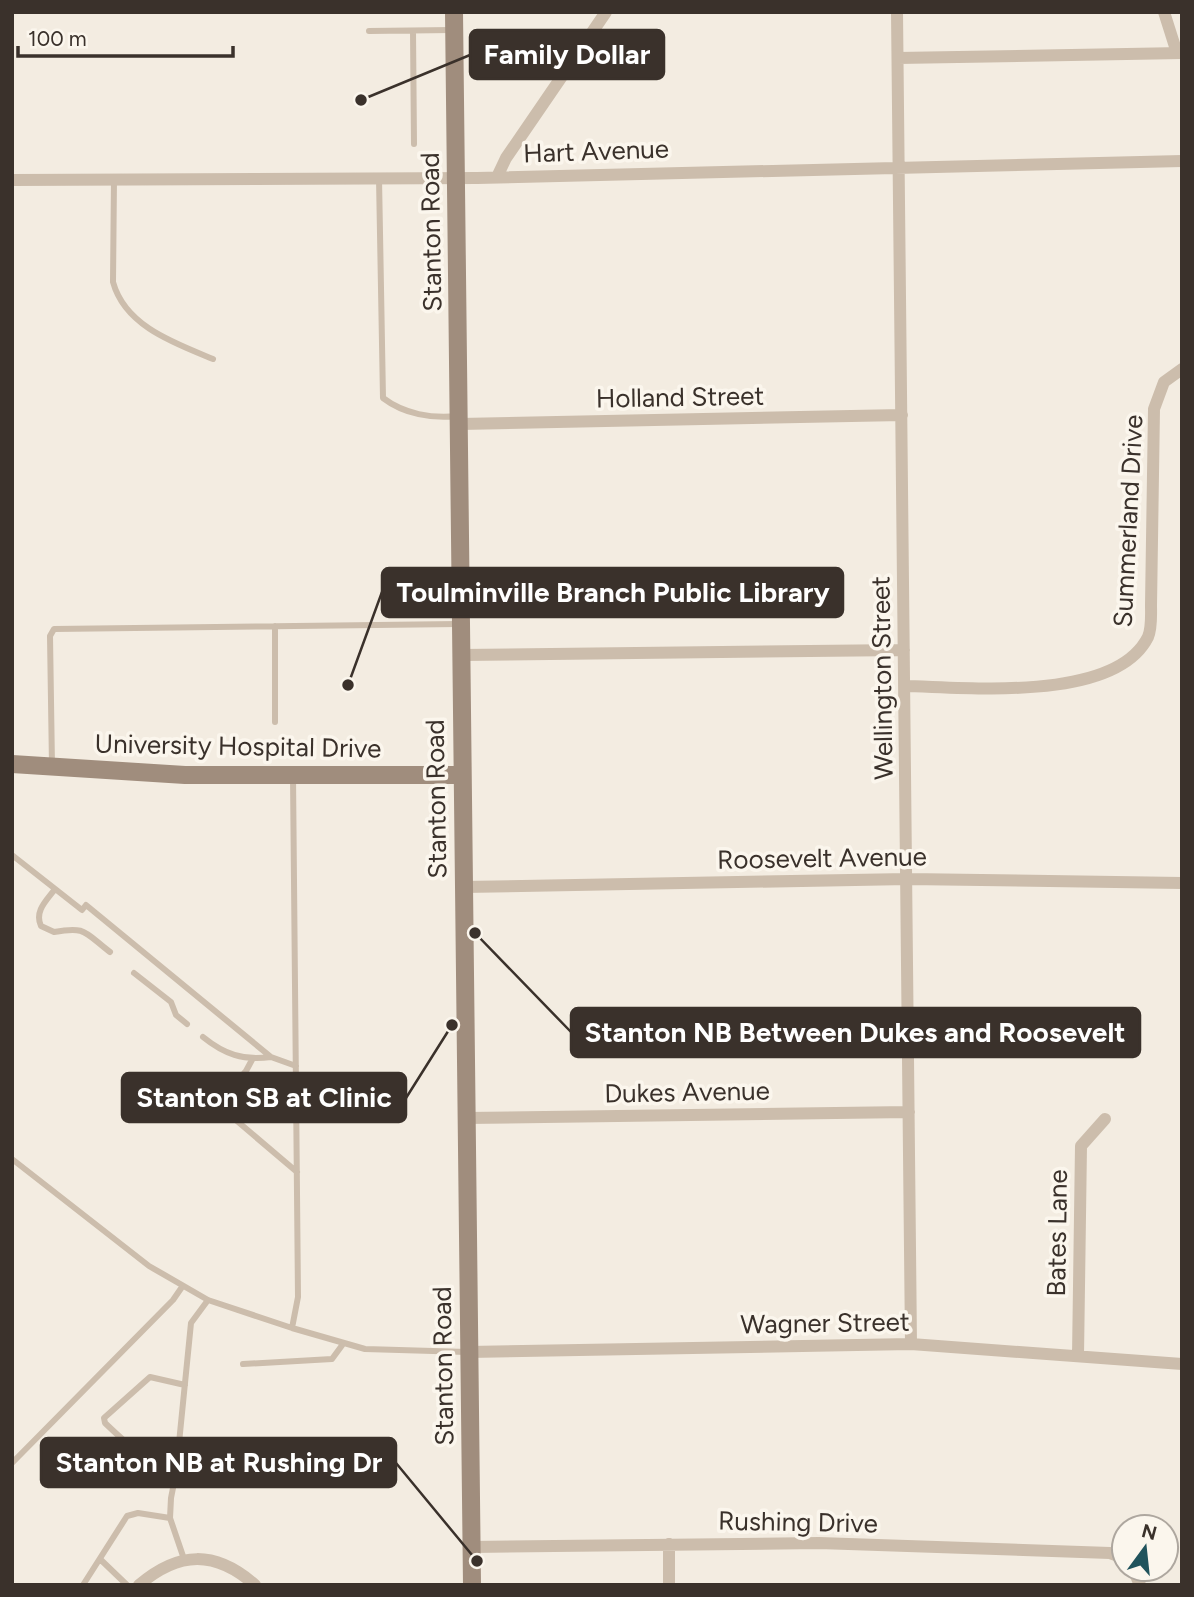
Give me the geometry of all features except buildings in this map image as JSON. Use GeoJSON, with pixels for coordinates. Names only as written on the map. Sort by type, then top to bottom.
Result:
{"type":"FeatureCollection","features":[{"type":"Feature","properties":{"kind":"street"},"geometry":{"type":"LineString","coordinates":[[497,177],[506,158],[606,12]]}},
{"type":"Feature","properties":{"kind":"street","name":"Wellington Street"},"geometry":{"type":"LineString","coordinates":[[897,12],[911,1344]]}},
{"type":"Feature","properties":{"kind":"street"},"geometry":{"type":"LineString","coordinates":[[898,58],[1179,53],[1164,12]]}},
{"type":"Feature","properties":{"kind":"street","name":"Stanton Road"},"geometry":{"type":"LineString","coordinates":[[454,21],[472,1585]]}},
{"type":"Feature","properties":{"kind":"street","name":"Hart Avenue"},"geometry":{"type":"LineString","coordinates":[[12,180],[497,177],[1182,161]]}},
{"type":"Feature","properties":{"kind":"street","name":"Summerland Drive"},"geometry":{"type":"LineString","coordinates":[[904,686],[1006,688],[1086,680],[1131,659],[1149,635],[1152,605],[1154,409],[1164,382],[1182,369]]}},
{"type":"Feature","properties":{"kind":"street","name":"Holland Street"},"geometry":{"type":"LineString","coordinates":[[459,420],[902,415]]}},
{"type":"Feature","properties":{"kind":"street"},"geometry":{"type":"LineString","coordinates":[[461,655],[904,650]]}},
{"type":"Feature","properties":{"kind":"street","name":"University Hospital Drive"},"geometry":{"type":"LineString","coordinates":[[12,764],[146,774],[462,775]]}},
{"type":"Feature","properties":{"kind":"street","name":"Roosevelt Avenue"},"geometry":{"type":"LineString","coordinates":[[463,887],[908,879],[1182,883]]}},
{"type":"Feature","properties":{"kind":"street","name":"Dukes Avenue"},"geometry":{"type":"LineString","coordinates":[[466,1118],[909,1112]]}},
{"type":"Feature","properties":{"kind":"street","name":"Bates Lane"},"geometry":{"type":"LineString","coordinates":[[1078,1356],[1082,1146],[1105,1119]]}},
{"type":"Feature","properties":{"kind":"street","name":"Wagner Street"},"geometry":{"type":"LineString","coordinates":[[469,1352],[911,1344],[1182,1364]]}},
{"type":"Feature","properties":{"kind":"street","name":"Rushing Drive"},"geometry":{"type":"LineString","coordinates":[[471,1547],[819,1543],[1110,1553]]}},
{"type":"Feature","properties":{"kind":"street"},"geometry":{"type":"LineString","coordinates":[[669,1544],[669,1585]]}},
{"type":"Feature","properties":{"kind":"street"},"geometry":{"type":"LineString","coordinates":[[139,1585],[158,1569],[184,1559],[223,1563],[255,1585]]}},
{"type":"Feature","properties":{"kind":"lane"},"geometry":{"type":"LineString","coordinates":[[369,31],[413,31],[454,21]]}},
{"type":"Feature","properties":{"kind":"lane"},"geometry":{"type":"LineString","coordinates":[[413,31],[414,144]]}},
{"type":"Feature","properties":{"kind":"lane"},"geometry":{"type":"LineString","coordinates":[[379,178],[383,398],[396,407],[437,418],[459,420]]}},
{"type":"Feature","properties":{"kind":"lane"},"geometry":{"type":"LineString","coordinates":[[114,179],[113,282],[117,297],[144,325],[173,343],[213,359]]}},
{"type":"Feature","properties":{"kind":"lane"},"geometry":{"type":"LineString","coordinates":[[52,767],[50,636],[54,629],[461,624]]}},
{"type":"Feature","properties":{"kind":"lane"},"geometry":{"type":"LineString","coordinates":[[275,626],[275,722]]}},
{"type":"Feature","properties":{"kind":"lane"},"geometry":{"type":"LineString","coordinates":[[292,1328],[298,1297],[293,774]]}},
{"type":"Feature","properties":{"kind":"lane"},"geometry":{"type":"LineString","coordinates":[[12,855],[82,910],[86,905],[271,1057],[296,1066]]}},
{"type":"Feature","properties":{"kind":"lane"},"geometry":{"type":"LineString","coordinates":[[55,889],[39,914],[39,922],[44,929],[54,932],[68,928],[82,931],[110,952]]}},
{"type":"Feature","properties":{"kind":"lane"},"geometry":{"type":"LineString","coordinates":[[134,973],[171,1002],[176,1015],[187,1024]]}},
{"type":"Feature","properties":{"kind":"lane"},"geometry":{"type":"LineString","coordinates":[[203,1037],[226,1053],[253,1058],[271,1057]]}},
{"type":"Feature","properties":{"kind":"lane"},"geometry":{"type":"LineString","coordinates":[[253,1058],[246,1072],[217,1104],[297,1172]]}},
{"type":"Feature","properties":{"kind":"lane"},"geometry":{"type":"LineString","coordinates":[[12,1159],[149,1266],[208,1300],[343,1344],[396,1352],[469,1352]]}},
{"type":"Feature","properties":{"kind":"lane"},"geometry":{"type":"LineString","coordinates":[[12,1462],[173,1300],[182,1287]]}},
{"type":"Feature","properties":{"kind":"lane"},"geometry":{"type":"LineString","coordinates":[[184,1559],[170,1518],[191,1323],[208,1300]]}},
{"type":"Feature","properties":{"kind":"lane"},"geometry":{"type":"LineString","coordinates":[[243,1364],[332,1359],[343,1344]]}},
{"type":"Feature","properties":{"kind":"lane"},"geometry":{"type":"LineString","coordinates":[[176,1473],[157,1466],[136,1452],[105,1423],[104,1418],[150,1377],[185,1385]]}},
{"type":"Feature","properties":{"kind":"lane"},"geometry":{"type":"LineString","coordinates":[[83,1585],[101,1560],[111,1537],[127,1516],[138,1513],[170,1518]]}},
{"type":"Feature","properties":{"kind":"lane"},"geometry":{"type":"LineString","coordinates":[[101,1560],[127,1585]]}},
{"type":"Feature","properties":{"kind":"place","name":"Family Dollar"},"geometry":{"type":"Point","coordinates":[361,100]}},
{"type":"Feature","properties":{"kind":"place","name":"Toulminville Branch Public Library"},"geometry":{"type":"Point","coordinates":[348,685]}},
{"type":"Feature","properties":{"kind":"place","name":"Stanton NB Between Dukes and Roosevelt"},"geometry":{"type":"Point","coordinates":[475,933]}},
{"type":"Feature","properties":{"kind":"place","name":"Stanton SB at Clinic"},"geometry":{"type":"Point","coordinates":[452,1025]}},
{"type":"Feature","properties":{"kind":"place","name":"Stanton NB at Rushing Dr"},"geometry":{"type":"Point","coordinates":[477,1561]}}]}
